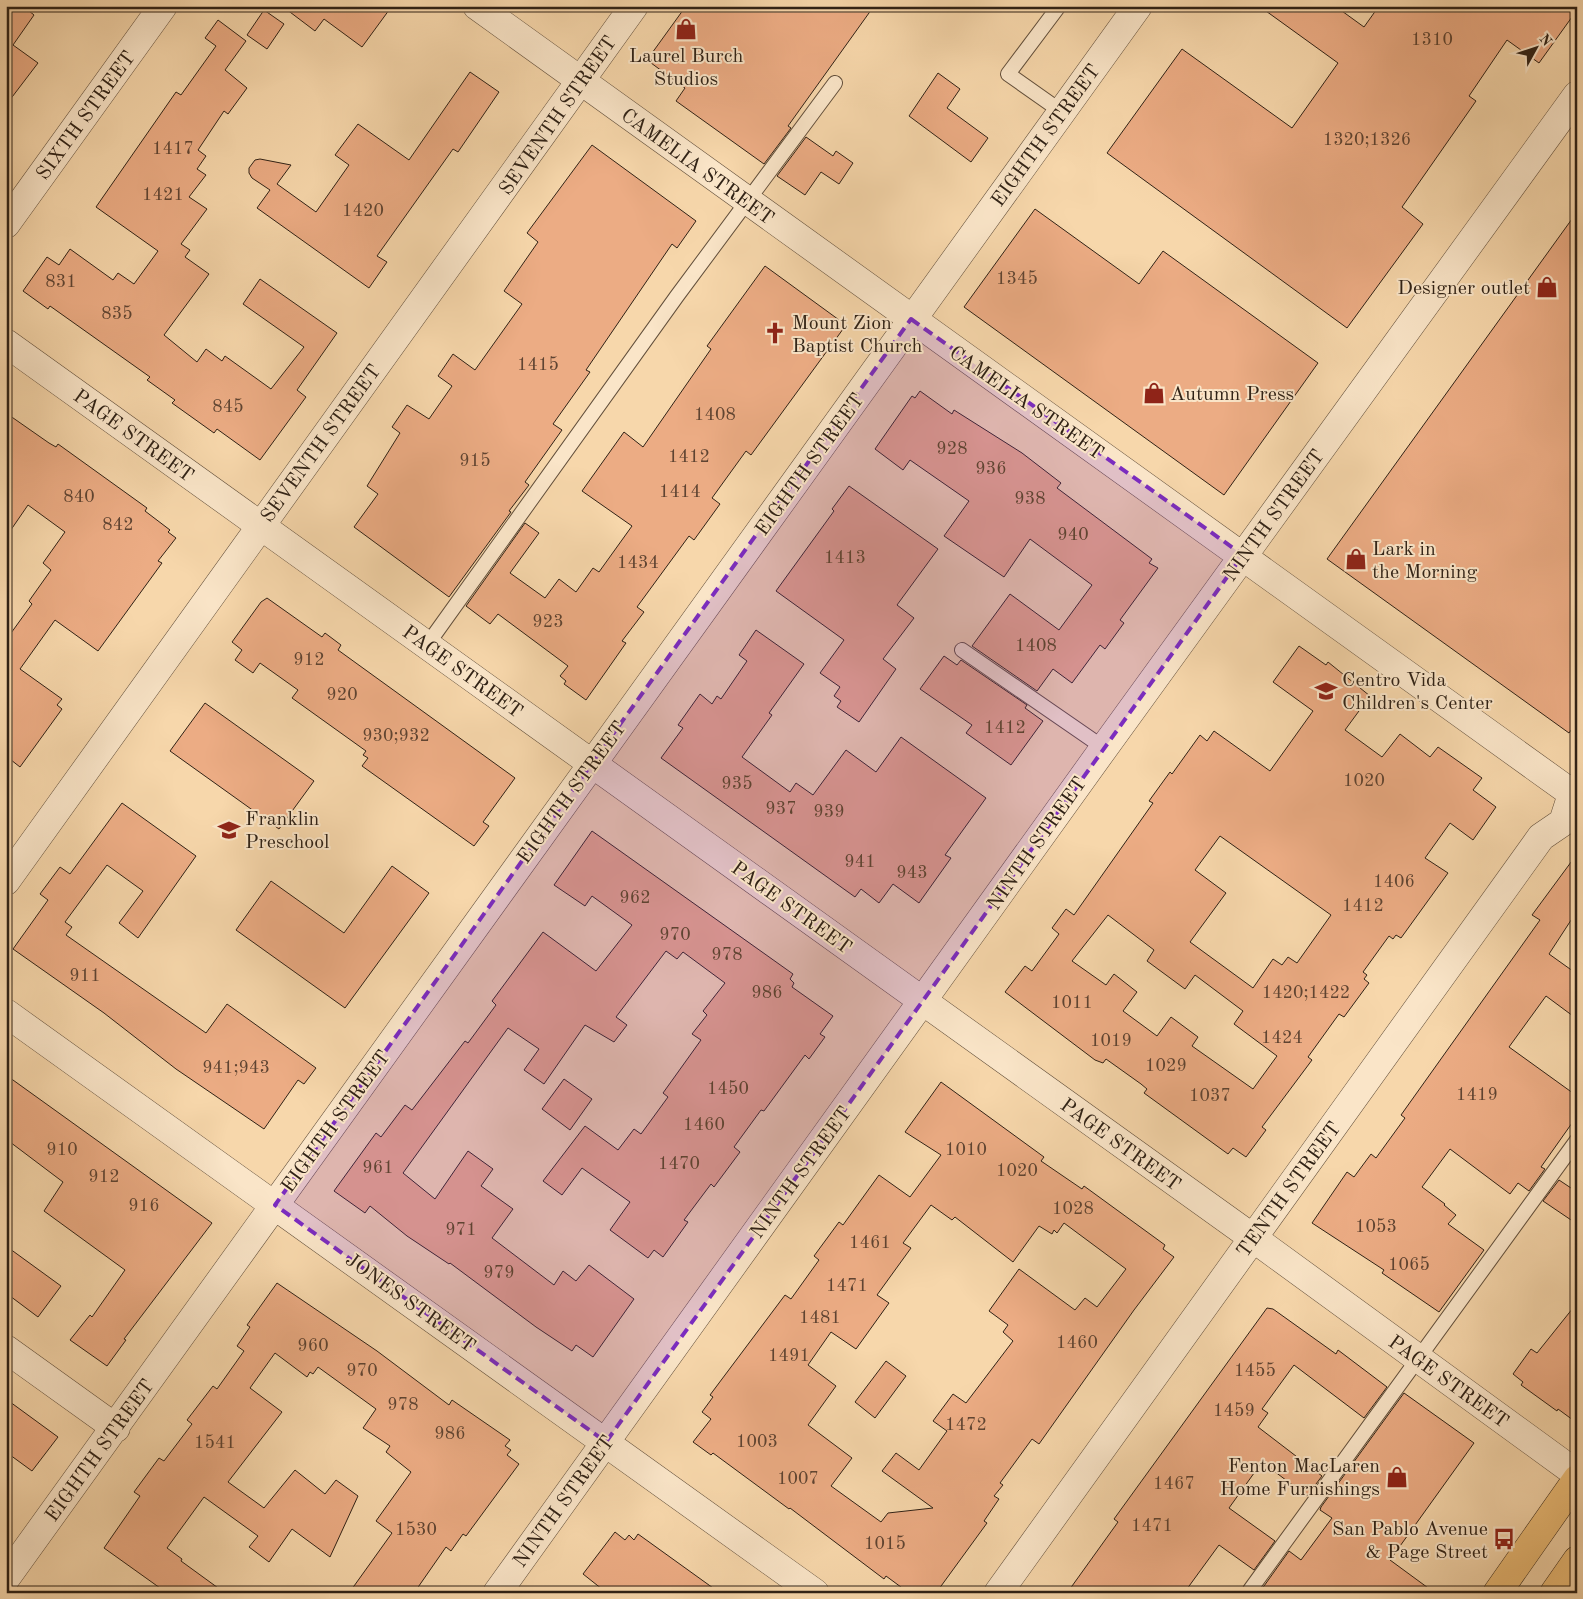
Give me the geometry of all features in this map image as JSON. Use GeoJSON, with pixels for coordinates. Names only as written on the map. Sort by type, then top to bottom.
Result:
{"type":"FeatureCollection","features":[{"type":"Feature","properties":{"kind":"main road"},"geometry":{"type":"LineString","coordinates":[[1497,1593],[1577,1479]]}},
{"type":"Feature","properties":{"kind":"main road"},"geometry":{"type":"LineString","coordinates":[[1554,1593],[1577,1560]]}},
{"type":"Feature","properties":{"kind":"street","name":"SIXTH STREET"},"geometry":{"type":"LineString","coordinates":[[6,224],[163,6]]}},
{"type":"Feature","properties":{"kind":"street","name":"CAMELIA STREET"},"geometry":{"type":"LineString","coordinates":[[477,6],[911,319],[1575,793]]}},
{"type":"Feature","properties":{"kind":"street","name":"SEVENTH STREET"},"geometry":{"type":"LineString","coordinates":[[6,881],[634,6]]}},
{"type":"Feature","properties":{"kind":"street","name":"EIGHTH STREET"},"geometry":{"type":"LineString","coordinates":[[6,1578],[116,1428],[274,1205],[1138,6]]}},
{"type":"Feature","properties":{"kind":"street","name":"NINTH STREET"},"geometry":{"type":"LineString","coordinates":[[497,1593],[1243,555],[1577,96]]}},
{"type":"Feature","properties":{"kind":"street","name":"PAGE STREET"},"geometry":{"type":"LineString","coordinates":[[6,343],[1253,1238],[1577,1474]]}},
{"type":"Feature","properties":{"kind":"street","name":"TENTH STREET"},"geometry":{"type":"LineString","coordinates":[[998,1593],[1541,837],[1563,822],[1575,793]]}},
{"type":"Feature","properties":{"kind":"street","name":"JONES STREET"},"geometry":{"type":"LineString","coordinates":[[6,1013],[815,1593]]}},
{"type":"Feature","properties":{"kind":"street"},"geometry":{"type":"LineString","coordinates":[[6,1349],[116,1428]]}},
{"type":"Feature","properties":{"kind":"lane"},"geometry":{"type":"LineString","coordinates":[[1059,6],[1008,74],[1062,112]]}},
{"type":"Feature","properties":{"kind":"lane"},"geometry":{"type":"LineString","coordinates":[[427,645],[671,304],[835,83]]}},
{"type":"Feature","properties":{"kind":"lane"},"geometry":{"type":"LineString","coordinates":[[962,650],[1104,748]]}},
{"type":"Feature","properties":{"kind":"lane"},"geometry":{"type":"LineString","coordinates":[[1250,1590],[1417,1357],[1577,1140]]}},
{"type":"Feature","properties":{"kind":"highlighted area"},"geometry":{"type":"Polygon","coordinates":[[[911,319],[1243,555],[606,1442],[275,1205],[911,319]]]}},
{"type":"Feature","properties":{"kind":"building"},"geometry":{"type":"Polygon","coordinates":[[[6,6],[23,6],[34,15],[13,45],[38,63],[6,105],[6,6]]]}},
{"type":"Feature","properties":{"kind":"building"},"geometry":{"type":"Polygon","coordinates":[[[282,6],[392,6],[362,47],[324,19],[315,31],[282,6]]]}},
{"type":"Feature","properties":{"kind":"building"},"geometry":{"type":"Polygon","coordinates":[[[686,6],[874,6],[788,126],[791,128],[764,164],[676,101],[685,88],[647,60],[686,6]]]}},
{"type":"Feature","properties":{"kind":"building"},"geometry":{"type":"Polygon","coordinates":[[[1259,6],[1335,6],[1364,27],[1379,6],[1577,6],[1577,10],[1539,63],[1507,40],[1469,96],[1476,101],[1402,207],[1423,224],[1347,328],[1107,153],[1182,49],[1292,128],[1338,63],[1259,6]]]}},
{"type":"Feature","properties":{"kind":"building"},"geometry":{"type":"Polygon","coordinates":[[[264,10],[284,24],[267,49],[247,35],[264,10]]]}},
{"type":"Feature","properties":{"kind":"building"},"geometry":{"type":"Polygon","coordinates":[[[218,20],[246,41],[225,70],[247,88],[228,114],[224,111],[198,150],[206,156],[197,169],[206,175],[189,197],[207,209],[181,244],[190,250],[185,257],[209,274],[164,335],[197,362],[206,349],[222,361],[225,356],[271,389],[304,347],[243,304],[260,279],[337,333],[297,390],[306,397],[260,460],[217,429],[214,433],[172,403],[175,400],[147,380],[150,377],[50,306],[48,309],[23,291],[47,257],[59,265],[70,249],[113,280],[118,273],[134,284],[158,251],[96,207],[176,92],[181,95],[216,46],[205,38],[218,20]]]}},
{"type":"Feature","properties":{"kind":"building"},"geometry":{"type":"Polygon","coordinates":[[[470,72],[499,92],[458,152],[453,149],[377,256],[387,262],[369,288],[257,208],[270,190],[252,178],[249,173],[249,168],[255,160],[260,159],[291,165],[277,184],[316,212],[349,165],[335,155],[358,124],[409,160],[470,72]]]}},
{"type":"Feature","properties":{"kind":"building"},"geometry":{"type":"Polygon","coordinates":[[[938,73],[960,89],[947,108],[988,138],[971,162],[909,116],[938,73]]]}},
{"type":"Feature","properties":{"kind":"building"},"geometry":{"type":"Polygon","coordinates":[[[806,137],[833,156],[836,151],[853,163],[839,184],[821,172],[805,195],[777,176],[806,137]]]}},
{"type":"Feature","properties":{"kind":"building"},"geometry":{"type":"Polygon","coordinates":[[[592,145],[696,221],[677,248],[672,244],[586,370],[590,372],[553,424],[562,430],[525,482],[529,485],[449,597],[354,527],[378,494],[367,486],[400,433],[392,427],[407,405],[429,419],[452,386],[438,376],[453,354],[475,370],[522,304],[504,291],[538,242],[527,233],[592,145]]]}},
{"type":"Feature","properties":{"kind":"building"},"geometry":{"type":"Polygon","coordinates":[[[1035,209],[1139,284],[1163,251],[1318,363],[1224,495],[964,307],[1035,209]]]}},
{"type":"Feature","properties":{"kind":"building"},"geometry":{"type":"Polygon","coordinates":[[[1577,212],[1577,722],[1569,733],[1327,559],[1577,212]]]}},
{"type":"Feature","properties":{"kind":"building"},"geometry":{"type":"Polygon","coordinates":[[[765,266],[846,325],[751,455],[746,451],[712,498],[720,504],[694,540],[689,536],[637,607],[644,612],[622,641],[626,643],[586,700],[564,684],[566,681],[560,676],[568,666],[498,614],[490,624],[466,606],[525,523],[539,533],[510,573],[545,598],[559,579],[576,592],[593,568],[599,572],[632,526],[582,491],[624,432],[643,447],[711,349],[707,346],[765,266]]]}},
{"type":"Feature","properties":{"kind":"building"},"geometry":{"type":"Polygon","coordinates":[[[920,391],[952,414],[954,410],[1022,453],[1061,483],[1057,488],[1152,559],[1149,563],[1158,568],[1120,620],[1124,623],[1105,649],[1100,645],[1072,683],[1053,669],[1037,691],[972,646],[1010,594],[1059,630],[1092,585],[1030,539],[1004,577],[944,536],[969,501],[910,460],[903,470],[875,449],[912,396],[915,398],[920,391]]]}},
{"type":"Feature","properties":{"kind":"building"},"geometry":{"type":"Polygon","coordinates":[[[6,413],[49,443],[56,447],[58,444],[147,508],[145,511],[170,530],[168,532],[176,538],[158,561],[162,563],[98,651],[55,620],[20,669],[62,699],[57,705],[62,709],[20,767],[6,756],[6,640],[32,604],[29,601],[51,570],[43,563],[65,532],[28,505],[6,537],[6,413]]]}},
{"type":"Feature","properties":{"kind":"building"},"geometry":{"type":"Polygon","coordinates":[[[849,486],[938,549],[897,605],[914,618],[883,659],[896,669],[859,722],[837,707],[841,701],[834,696],[840,687],[820,673],[844,640],[776,591],[834,511],[832,509],[849,486]]]}},
{"type":"Feature","properties":{"kind":"building"},"geometry":{"type":"Polygon","coordinates":[[[267,598],[322,637],[325,633],[341,645],[338,650],[515,778],[483,822],[489,826],[474,846],[362,766],[368,758],[363,755],[366,751],[292,698],[298,690],[260,663],[253,673],[235,660],[242,650],[232,642],[261,602],[267,598]]]}},
{"type":"Feature","properties":{"kind":"building"},"geometry":{"type":"Polygon","coordinates":[[[756,630],[804,664],[769,713],[772,715],[742,757],[790,792],[796,783],[813,795],[846,750],[876,772],[901,737],[986,798],[945,855],[951,858],[919,903],[893,884],[879,903],[861,889],[855,897],[661,758],[683,728],[678,725],[700,694],[712,704],[717,696],[721,699],[747,661],[739,655],[756,630]]]}},
{"type":"Feature","properties":{"kind":"building"},"geometry":{"type":"Polygon","coordinates":[[[1299,646],[1326,665],[1328,662],[1370,696],[1345,730],[1382,757],[1400,734],[1430,757],[1438,747],[1482,778],[1473,790],[1496,807],[1473,840],[1450,823],[1425,858],[1448,873],[1401,938],[1396,935],[1393,939],[1389,936],[1363,972],[1367,975],[1364,979],[1369,983],[1344,1017],[1339,1014],[1308,1057],[1312,1060],[1262,1127],[1266,1130],[1246,1157],[1233,1148],[1228,1154],[1144,1093],[1147,1089],[1141,1084],[1106,1059],[1103,1063],[1095,1060],[1005,992],[1025,966],[1032,971],[1059,934],[1052,928],[1066,909],[1074,915],[1153,803],[1149,801],[1170,772],[1172,774],[1200,735],[1207,741],[1214,731],[1270,771],[1313,711],[1273,682],[1299,646]],[[1220,836],[1195,870],[1226,893],[1190,942],[1253,988],[1273,959],[1282,965],[1288,957],[1297,963],[1331,915],[1220,836]],[[1108,915],[1072,961],[1106,985],[1114,974],[1137,992],[1123,1011],[1157,1036],[1171,1017],[1198,1037],[1192,1046],[1253,1089],[1277,1056],[1234,1024],[1243,1011],[1195,975],[1185,989],[1147,961],[1154,950],[1108,915]]]}},
{"type":"Feature","properties":{"kind":"building"},"geometry":{"type":"Polygon","coordinates":[[[944,656],[957,665],[961,660],[1027,705],[1025,708],[1043,721],[1011,765],[966,733],[972,725],[920,689],[944,656]]]}},
{"type":"Feature","properties":{"kind":"building"},"geometry":{"type":"Polygon","coordinates":[[[205,703],[314,781],[279,829],[170,751],[205,703]]]}},
{"type":"Feature","properties":{"kind":"building"},"geometry":{"type":"Polygon","coordinates":[[[122,803],[196,856],[138,938],[119,923],[143,891],[107,865],[65,922],[72,927],[66,935],[206,1033],[227,1004],[316,1068],[304,1084],[298,1080],[264,1129],[176,1069],[104,1013],[13,949],[48,900],[40,894],[60,867],[70,874],[122,803]]]}},
{"type":"Feature","properties":{"kind":"building"},"geometry":{"type":"Polygon","coordinates":[[[592,831],[793,974],[790,979],[794,983],[792,987],[833,1016],[820,1034],[825,1037],[809,1059],[805,1055],[764,1111],[761,1110],[734,1147],[740,1152],[714,1187],[711,1184],[684,1220],[688,1222],[663,1257],[654,1250],[648,1258],[610,1230],[630,1202],[582,1168],[562,1195],[543,1181],[585,1126],[618,1150],[634,1129],[641,1134],[668,1097],[663,1093],[701,1040],[692,1034],[707,1015],[703,1011],[725,983],[683,952],[677,959],[666,951],[616,1017],[627,1025],[614,1042],[585,1025],[544,1084],[524,1070],[539,1049],[508,1028],[403,1173],[435,1199],[468,1151],[493,1169],[481,1186],[513,1209],[492,1238],[554,1285],[563,1271],[576,1281],[589,1265],[634,1299],[593,1357],[576,1345],[572,1351],[536,1327],[450,1263],[407,1236],[370,1206],[365,1213],[334,1191],[376,1133],[381,1137],[405,1105],[412,1110],[465,1041],[468,1043],[496,1005],[492,1001],[543,932],[596,971],[632,925],[592,896],[585,906],[554,885],[592,831]]]}},
{"type":"Feature","properties":{"kind":"building"},"geometry":{"type":"Polygon","coordinates":[[[1577,854],[1577,911],[1549,954],[1577,974],[1577,1019],[1546,996],[1509,1047],[1577,1096],[1577,1116],[1541,1167],[1545,1169],[1529,1191],[1518,1183],[1510,1194],[1450,1149],[1422,1187],[1456,1215],[1448,1224],[1484,1250],[1439,1312],[1382,1273],[1384,1270],[1312,1223],[1347,1172],[1354,1177],[1371,1154],[1376,1158],[1405,1118],[1401,1115],[1540,920],[1532,915],[1577,854]]]}},
{"type":"Feature","properties":{"kind":"building"},"geometry":{"type":"Polygon","coordinates":[[[392,866],[429,893],[345,1008],[236,930],[271,881],[344,933],[392,866]]]}},
{"type":"Feature","properties":{"kind":"building"},"geometry":{"type":"Polygon","coordinates":[[[6,1075],[212,1223],[124,1339],[126,1340],[107,1366],[70,1340],[90,1315],[92,1317],[125,1270],[44,1211],[63,1182],[6,1139],[6,1075]]]}},
{"type":"Feature","properties":{"kind":"building"},"geometry":{"type":"Polygon","coordinates":[[[564,1079],[592,1099],[570,1130],[542,1109],[564,1079]]]}},
{"type":"Feature","properties":{"kind":"building"},"geometry":{"type":"Polygon","coordinates":[[[941,1082],[1044,1157],[1041,1161],[1082,1189],[1084,1186],[1165,1245],[1163,1249],[1174,1257],[1039,1444],[1032,1439],[1000,1483],[1003,1485],[994,1496],[999,1499],[984,1521],[987,1523],[936,1593],[909,1593],[886,1576],[884,1579],[790,1508],[713,1453],[711,1455],[693,1442],[711,1419],[702,1412],[713,1397],[710,1395],[785,1295],[791,1299],[819,1260],[814,1256],[839,1222],[843,1225],[879,1175],[910,1197],[941,1155],[905,1132],[941,1082]],[[931,1205],[903,1243],[911,1248],[877,1295],[889,1303],[856,1349],[831,1332],[808,1365],[836,1386],[808,1425],[852,1458],[831,1486],[881,1522],[888,1513],[933,1508],[882,1471],[896,1453],[919,1470],[947,1431],[933,1421],[953,1394],[966,1403],[1013,1341],[1003,1332],[1008,1325],[989,1311],[1019,1269],[1075,1310],[1085,1298],[1097,1307],[1126,1269],[1064,1223],[1057,1233],[1054,1230],[1052,1234],[1039,1226],[1013,1262],[955,1217],[952,1220],[931,1205]]]}},
{"type":"Feature","properties":{"kind":"building"},"geometry":{"type":"Polygon","coordinates":[[[1559,1180],[1577,1192],[1577,1224],[1543,1201],[1559,1180]]]}},
{"type":"Feature","properties":{"kind":"building"},"geometry":{"type":"Polygon","coordinates":[[[6,1246],[61,1286],[38,1317],[6,1293],[6,1246]]]}},
{"type":"Feature","properties":{"kind":"building"},"geometry":{"type":"Polygon","coordinates":[[[277,1283],[377,1351],[449,1405],[452,1400],[510,1440],[505,1446],[511,1450],[507,1455],[519,1464],[466,1536],[463,1534],[451,1551],[446,1547],[414,1593],[349,1593],[392,1533],[376,1521],[411,1472],[386,1452],[390,1446],[363,1428],[376,1409],[318,1367],[313,1374],[310,1372],[307,1377],[275,1353],[250,1388],[282,1412],[228,1482],[264,1508],[295,1470],[325,1494],[336,1480],[358,1496],[330,1557],[292,1529],[269,1562],[249,1547],[258,1536],[204,1497],[167,1548],[182,1559],[181,1561],[225,1593],[167,1593],[104,1548],[140,1496],[134,1492],[159,1458],[164,1461],[192,1424],[187,1420],[213,1386],[217,1389],[244,1351],[237,1346],[250,1327],[247,1325],[277,1283]]]}},
{"type":"Feature","properties":{"kind":"building"},"geometry":{"type":"Polygon","coordinates":[[[1577,1303],[1577,1423],[1521,1385],[1523,1382],[1513,1374],[1531,1349],[1537,1353],[1577,1303]]]}},
{"type":"Feature","properties":{"kind":"building"},"geometry":{"type":"Polygon","coordinates":[[[1267,1308],[1273,1309],[1336,1354],[1338,1350],[1387,1387],[1364,1418],[1294,1365],[1262,1409],[1268,1413],[1258,1427],[1322,1476],[1307,1496],[1262,1462],[1229,1508],[1275,1541],[1254,1570],[1219,1545],[1184,1593],[1067,1593],[1118,1522],[1114,1519],[1267,1308]]]}},
{"type":"Feature","properties":{"kind":"building"},"geometry":{"type":"Polygon","coordinates":[[[886,1361],[906,1376],[875,1418],[855,1402],[886,1361]]]}},
{"type":"Feature","properties":{"kind":"building","name":"Fenton MacLaren Home Furnishings"},"geometry":{"type":"Polygon","coordinates":[[[1404,1393],[1474,1443],[1390,1560],[1435,1593],[1259,1593],[1289,1551],[1301,1560],[1332,1518],[1320,1510],[1321,1507],[1404,1393]]]}},
{"type":"Feature","properties":{"kind":"building"},"geometry":{"type":"Polygon","coordinates":[[[6,1399],[58,1437],[32,1471],[6,1452],[6,1399]]]}},
{"type":"Feature","properties":{"kind":"building"},"geometry":{"type":"Polygon","coordinates":[[[615,1532],[625,1540],[629,1535],[634,1540],[638,1534],[720,1593],[607,1593],[583,1574],[615,1532]]]}},
{"type":"Feature","properties":{"kind":"place","name":"Laurel Burch Studios"},"geometry":{"type":"Point","coordinates":[686,29]}},
{"type":"Feature","properties":{"kind":"place","name":"Designer outlet"},"geometry":{"type":"Point","coordinates":[1547,287]}},
{"type":"Feature","properties":{"kind":"place","name":"Mount Zion Baptist Church"},"geometry":{"type":"Point","coordinates":[775,333]}},
{"type":"Feature","properties":{"kind":"place","name":"Autumn Press"},"geometry":{"type":"Point","coordinates":[1154,393]}},
{"type":"Feature","properties":{"kind":"place","name":"Lark in the Morning"},"geometry":{"type":"Point","coordinates":[1356,559]}},
{"type":"Feature","properties":{"kind":"place","name":"Centro Vida Children's Center"},"geometry":{"type":"Point","coordinates":[1326,691]}},
{"type":"Feature","properties":{"kind":"place","name":"Franklin Preschool"},"geometry":{"type":"Point","coordinates":[229,830]}},
{"type":"Feature","properties":{"kind":"place","name":"Fenton MacLaren Home Furnishings"},"geometry":{"type":"Point","coordinates":[1397,1477]}},
{"type":"Feature","properties":{"kind":"place","name":"San Pablo Avenue & Page Street"},"geometry":{"type":"Point","coordinates":[1504,1539]}}]}
